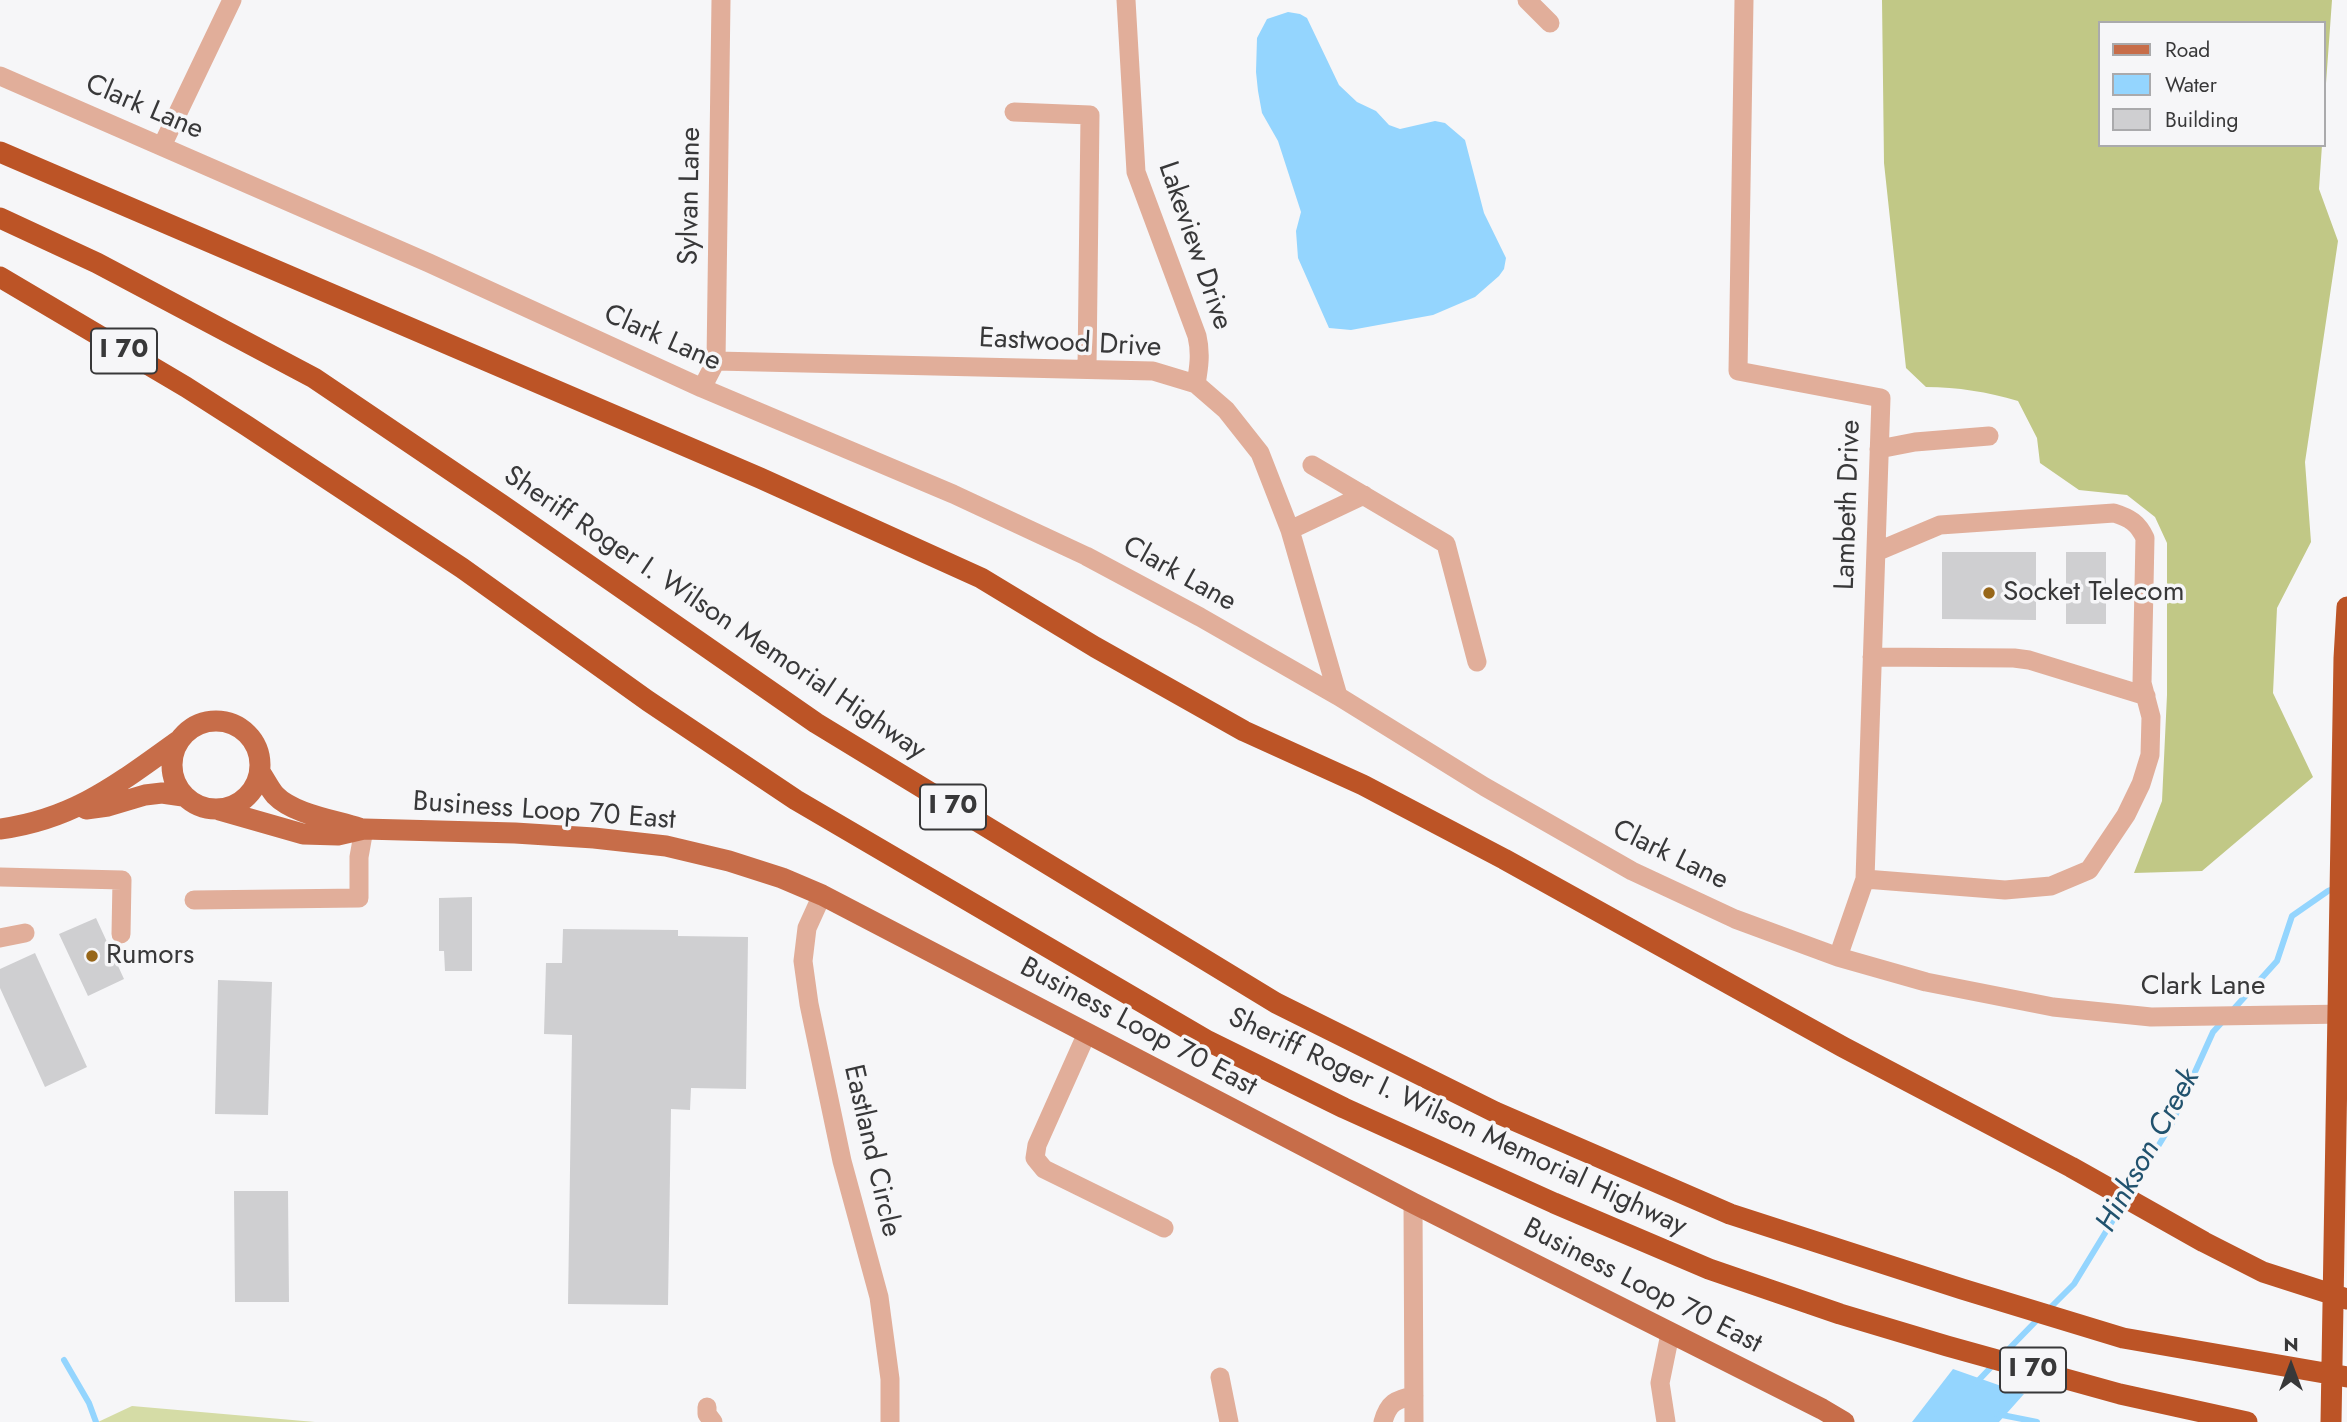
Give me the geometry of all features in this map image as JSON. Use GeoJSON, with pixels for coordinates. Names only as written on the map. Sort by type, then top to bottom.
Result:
{"type":"FeatureCollection","features":[{"type":"Feature","properties":{"kind":"highway"},"geometry":{"type":"LineString","coordinates":[[0,152],[760,478],[981,578],[1094,648],[1244,731],[1363,785],[1504,859],[1843,1047],[2071,1167],[2204,1242],[2263,1272],[2347,1298]]}},
{"type":"Feature","properties":{"kind":"highway","name":"Sheriff Roger I. Wilson Memorial Highway"},"geometry":{"type":"LineString","coordinates":[[0,218],[97,263],[314,378],[513,512],[816,723],[1276,1003],[1495,1112],[1730,1214],[1962,1289],[2123,1338],[2347,1377]]}},
{"type":"Feature","properties":{"kind":"highway","name":"Sheriff Roger I. Wilson Memorial Highway"},"geometry":{"type":"LineString","coordinates":[[0,277],[186,387],[462,568],[637,693],[796,800],[1208,1041],[1344,1108],[1553,1203],[1709,1269],[1840,1314],[1947,1346],[2120,1394],[2247,1422]]}},
{"type":"Feature","properties":{"kind":"highway"},"geometry":{"type":"LineString","coordinates":[[2331,1422],[2347,607]]}},
{"type":"Feature","properties":{"kind":"main road"},"geometry":{"type":"LineString","coordinates":[[0,829],[24,826],[73,810],[108,806],[162,793],[183,796],[200,807],[219,810],[238,804],[253,790],[260,772],[258,752],[248,735],[232,724],[212,721],[193,727],[178,741],[108,790],[73,810]]}},
{"type":"Feature","properties":{"kind":"main road"},"geometry":{"type":"LineString","coordinates":[[178,741],[171,759],[173,779],[183,796]]}},
{"type":"Feature","properties":{"kind":"main road","name":"Business Loop 70 East"},"geometry":{"type":"LineString","coordinates":[[260,772],[274,794],[284,803],[297,810],[364,829]]}},
{"type":"Feature","properties":{"kind":"main road","name":"Business Loop 70 East"},"geometry":{"type":"LineString","coordinates":[[219,810],[303,834],[338,835],[364,829],[528,833],[666,846],[729,860],[782,878],[822,895],[1413,1203],[1844,1422]]}},
{"type":"Feature","properties":{"kind":"street"},"geometry":{"type":"LineString","coordinates":[[162,146],[232,0]]}},
{"type":"Feature","properties":{"kind":"street","name":"Sylvan Lane"},"geometry":{"type":"LineString","coordinates":[[702,388],[716,361],[721,0]]}},
{"type":"Feature","properties":{"kind":"street","name":"Lakeview Drive"},"geometry":{"type":"LineString","coordinates":[[1126,0],[1136,172],[1197,336],[1200,363],[1196,384]]}},
{"type":"Feature","properties":{"kind":"street"},"geometry":{"type":"LineString","coordinates":[[1527,0],[1550,23]]}},
{"type":"Feature","properties":{"kind":"street","name":"Lambeth Drive"},"geometry":{"type":"LineString","coordinates":[[1744,0],[1738,371],[1881,398],[1865,879],[1838,957]]}},
{"type":"Feature","properties":{"kind":"street","name":"Clark Lane"},"geometry":{"type":"LineString","coordinates":[[0,76],[418,258],[702,388],[953,494],[1086,556],[1338,696],[1485,787],[1632,872],[1735,919],[1838,957],[1926,982],[2053,1007],[2151,1017],[2347,1014]]}},
{"type":"Feature","properties":{"kind":"street"},"geometry":{"type":"LineString","coordinates":[[1014,112],[1090,115],[1087,369]]}},
{"type":"Feature","properties":{"kind":"street","name":"Eastwood Drive"},"geometry":{"type":"LineString","coordinates":[[716,361],[1153,371],[1196,384],[1226,410],[1260,453],[1290,530],[1338,696]]}},
{"type":"Feature","properties":{"kind":"street"},"geometry":{"type":"LineString","coordinates":[[1879,449],[1915,442],[1989,436]]}},
{"type":"Feature","properties":{"kind":"street"},"geometry":{"type":"LineString","coordinates":[[1312,465],[1446,544],[1478,662]]}},
{"type":"Feature","properties":{"kind":"street"},"geometry":{"type":"LineString","coordinates":[[1290,530],[1364,495]]}},
{"type":"Feature","properties":{"kind":"street"},"geometry":{"type":"LineString","coordinates":[[1865,879],[2004,890],[2051,886],[2089,870],[2126,815],[2141,784],[2150,755],[2151,717],[2142,683],[2145,538],[2139,525],[2129,517],[2114,513],[1940,525],[1876,552]]}},
{"type":"Feature","properties":{"kind":"street"},"geometry":{"type":"LineString","coordinates":[[1872,657],[2029,660],[2146,696]]}},
{"type":"Feature","properties":{"kind":"street"},"geometry":{"type":"LineString","coordinates":[[194,900],[359,898],[358,866],[364,829]]}},
{"type":"Feature","properties":{"kind":"street"},"geometry":{"type":"LineString","coordinates":[[0,877],[121,880],[121,934]]}},
{"type":"Feature","properties":{"kind":"street","name":"Eastland Circle"},"geometry":{"type":"LineString","coordinates":[[822,895],[807,928],[803,961],[809,1004],[842,1161],[879,1297],[890,1379],[890,1422]]}},
{"type":"Feature","properties":{"kind":"street"},"geometry":{"type":"LineString","coordinates":[[0,938],[25,933]]}},
{"type":"Feature","properties":{"kind":"street"},"geometry":{"type":"LineString","coordinates":[[1087,1034],[1037,1145],[1035,1158],[1044,1169],[1164,1228]]}},
{"type":"Feature","properties":{"kind":"street"},"geometry":{"type":"LineString","coordinates":[[1413,1203],[1414,1422]]}},
{"type":"Feature","properties":{"kind":"street"},"geometry":{"type":"LineString","coordinates":[[1665,1422],[1660,1383],[1670,1334]]}},
{"type":"Feature","properties":{"kind":"street"},"geometry":{"type":"LineString","coordinates":[[1220,1377],[1229,1422]]}},
{"type":"Feature","properties":{"kind":"street"},"geometry":{"type":"LineString","coordinates":[[1383,1422],[1387,1408],[1396,1399],[1414,1396]]}},
{"type":"Feature","properties":{"kind":"green space"},"geometry":{"type":"Polygon","coordinates":[[[1882,0],[2332,0],[2326,83],[2326,21],[2098,21],[2098,147],[2322,147],[2319,189],[2338,241],[2305,462],[2311,542],[2277,608],[2273,693],[2313,777],[2202,871],[2134,873],[2162,801],[2167,695],[2167,543],[2155,517],[2127,495],[2079,490],[2040,463],[2037,438],[2018,401],[1972,391],[1926,387],[1906,368],[1884,163],[1882,0]]]}},
{"type":"Feature","properties":{"kind":"green space"},"geometry":{"type":"Polygon","coordinates":[[[132,1406],[315,1422],[98,1422],[132,1406]]]}},
{"type":"Feature","properties":{"kind":"water"},"geometry":{"type":"Polygon","coordinates":[[[1288,12],[1307,18],[1339,85],[1357,102],[1376,111],[1389,125],[1400,129],[1435,121],[1445,123],[1465,140],[1484,213],[1506,258],[1504,269],[1499,276],[1475,297],[1433,315],[1351,330],[1329,328],[1298,258],[1296,231],[1301,212],[1278,141],[1262,113],[1258,91],[1257,38],[1267,19],[1288,12]]]}},
{"type":"Feature","properties":{"kind":"water"},"geometry":{"type":"Polygon","coordinates":[[[1953,1369],[2024,1394],[1999,1422],[1912,1422],[1953,1369]]]}},
{"type":"Feature","properties":{"kind":"building","name":"Socket Telecom"},"geometry":{"type":"Polygon","coordinates":[[[1942,552],[2036,552],[2036,620],[1942,619],[1942,552]]]}},
{"type":"Feature","properties":{"kind":"building"},"geometry":{"type":"Polygon","coordinates":[[[2066,552],[2106,552],[2106,624],[2066,624],[2066,552]]]}},
{"type":"Feature","properties":{"kind":"building"},"geometry":{"type":"Polygon","coordinates":[[[472,897],[472,971],[445,971],[444,951],[439,951],[439,898],[472,897]]]}},
{"type":"Feature","properties":{"kind":"building","name":"Rumors"},"geometry":{"type":"Polygon","coordinates":[[[96,918],[124,979],[88,996],[59,934],[96,918]]]}},
{"type":"Feature","properties":{"kind":"building"},"geometry":{"type":"Polygon","coordinates":[[[563,929],[678,930],[678,936],[748,937],[746,1089],[691,1088],[690,1110],[671,1109],[668,1305],[568,1304],[572,1035],[544,1034],[546,963],[562,963],[563,929]]]}},
{"type":"Feature","properties":{"kind":"building"},"geometry":{"type":"Polygon","coordinates":[[[35,953],[87,1067],[45,1087],[0,988],[0,969],[35,953]]]}},
{"type":"Feature","properties":{"kind":"building"},"geometry":{"type":"Polygon","coordinates":[[[218,980],[272,982],[268,1115],[215,1114],[218,980]]]}},
{"type":"Feature","properties":{"kind":"building"},"geometry":{"type":"Polygon","coordinates":[[[234,1191],[288,1191],[289,1302],[235,1302],[234,1191]]]}},
{"type":"Feature","properties":{"kind":"waterway","name":"Hinkson Creek"},"geometry":{"type":"LineString","coordinates":[[2231,1012],[2277,961],[2292,916],[2335,888]]}},
{"type":"Feature","properties":{"kind":"waterway","name":"Hinkson Creek"},"geometry":{"type":"LineString","coordinates":[[2047,1311],[2074,1284],[2171,1125],[2213,1032],[2224,1020]]}},
{"type":"Feature","properties":{"kind":"waterway","name":"Hinkson Creek"},"geometry":{"type":"LineString","coordinates":[[2003,1355],[2039,1318]]}},
{"type":"Feature","properties":{"kind":"waterway"},"geometry":{"type":"LineString","coordinates":[[64,1360],[89,1403],[96,1422]]}},
{"type":"Feature","properties":{"kind":"waterway","name":"Hinkson Creek"},"geometry":{"type":"LineString","coordinates":[[1976,1383],[1995,1363]]}},
{"type":"Feature","properties":{"kind":"waterway"},"geometry":{"type":"LineString","coordinates":[[1997,1414],[2037,1422]]}},
{"type":"Feature","properties":{"kind":"place","name":"Socket Telecom"},"geometry":{"type":"Point","coordinates":[1989,593]}},
{"type":"Feature","properties":{"kind":"place","name":"Rumors"},"geometry":{"type":"Point","coordinates":[92,956]}}]}
